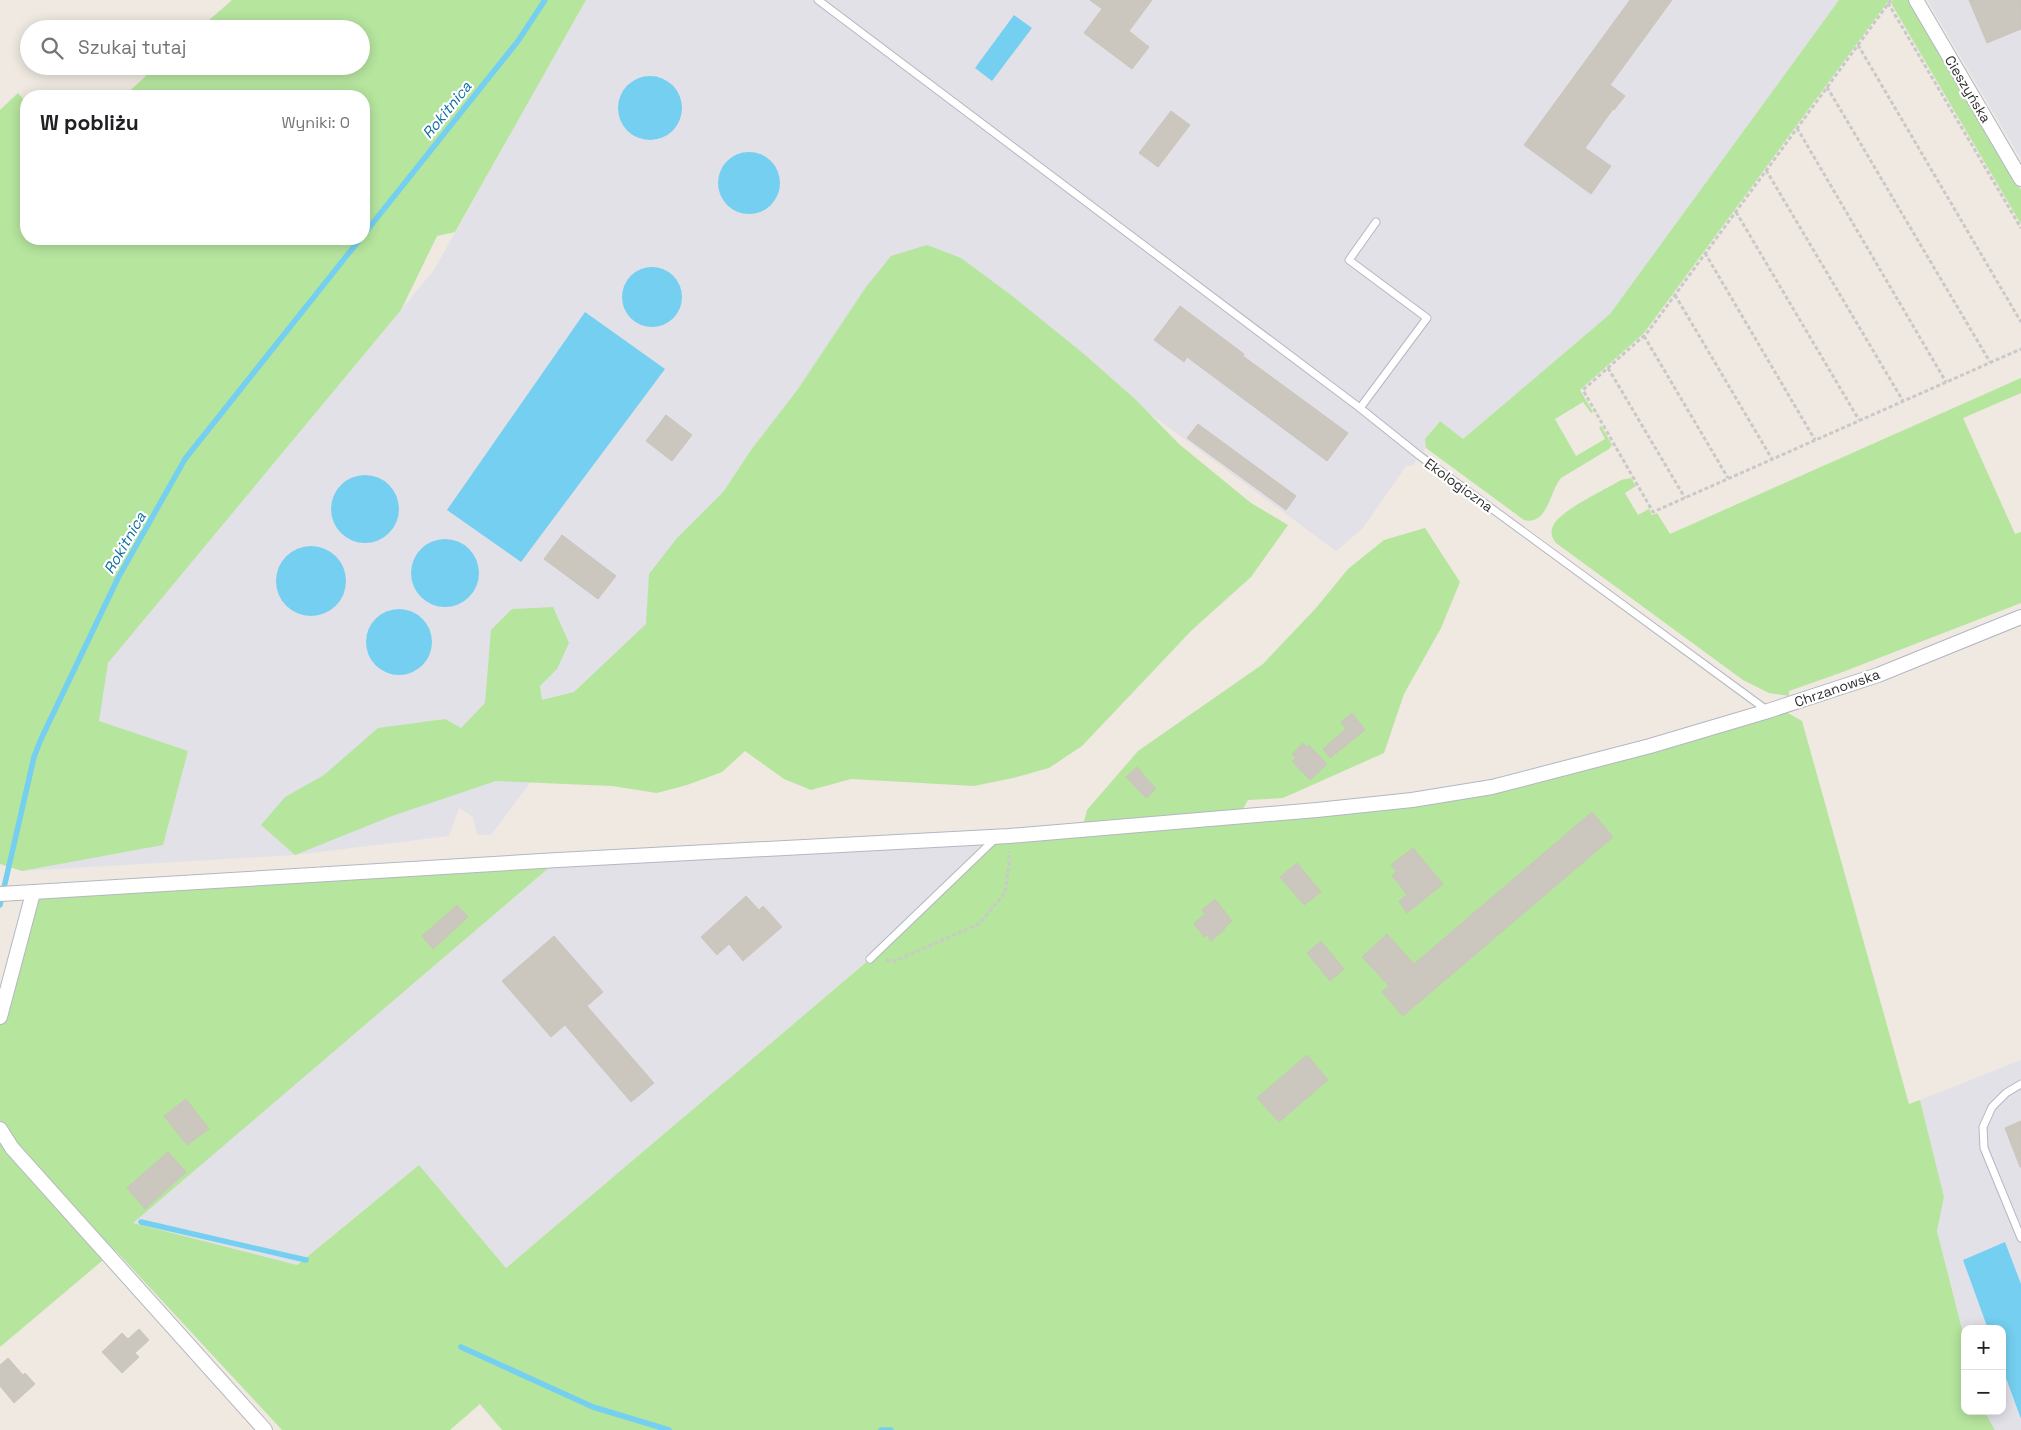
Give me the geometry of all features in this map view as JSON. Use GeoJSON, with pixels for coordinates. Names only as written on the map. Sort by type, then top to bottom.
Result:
{"type":"FeatureCollection","features":[{"type":"Feature","properties":{"kind":"street","name":"Cieszyńska"},"geometry":{"type":"LineString","coordinates":[[1916,0],[2021,179]]}},
{"type":"Feature","properties":{"kind":"street","name":"Chrzanowska"},"geometry":{"type":"LineString","coordinates":[[7,894],[558,860],[1003,836],[1317,810],[1412,800],[1492,786],[1650,746],[1768,711],[1878,674],[2021,617]]}},
{"type":"Feature","properties":{"kind":"street"},"geometry":{"type":"LineString","coordinates":[[0,1017],[33,893]]}},
{"type":"Feature","properties":{"kind":"street"},"geometry":{"type":"LineString","coordinates":[[0,1129],[12,1148],[265,1430]]}},
{"type":"Feature","properties":{"kind":"lane","name":"Ekologiczna"},"geometry":{"type":"LineString","coordinates":[[818,0],[1360,408],[1420,456],[1768,711]]}},
{"type":"Feature","properties":{"kind":"lane"},"geometry":{"type":"LineString","coordinates":[[1360,408],[1428,318],[1349,260],[1376,222]]}},
{"type":"Feature","properties":{"kind":"lane"},"geometry":{"type":"LineString","coordinates":[[870,960],[1003,836]]}},
{"type":"Feature","properties":{"kind":"lane"},"geometry":{"type":"LineString","coordinates":[[2021,1084],[2006,1093],[1992,1106],[1982,1127],[1984,1148],[2021,1238]]}},
{"type":"Feature","properties":{"kind":"path"},"geometry":{"type":"LineString","coordinates":[[2021,228],[1890,2],[1644,336],[1582,390],[1653,512],[2021,349]]}},
{"type":"Feature","properties":{"kind":"path"},"geometry":{"type":"LineString","coordinates":[[1858,45],[2021,322]]}},
{"type":"Feature","properties":{"kind":"path"},"geometry":{"type":"LineString","coordinates":[[1827,87],[1990,362]]}},
{"type":"Feature","properties":{"kind":"path"},"geometry":{"type":"LineString","coordinates":[[1797,128],[1946,382]]}},
{"type":"Feature","properties":{"kind":"path"},"geometry":{"type":"LineString","coordinates":[[1766,170],[1902,401]]}},
{"type":"Feature","properties":{"kind":"path"},"geometry":{"type":"LineString","coordinates":[[1736,212],[1859,420]]}},
{"type":"Feature","properties":{"kind":"path"},"geometry":{"type":"LineString","coordinates":[[1706,253],[1816,440]]}},
{"type":"Feature","properties":{"kind":"path"},"geometry":{"type":"LineString","coordinates":[[1675,295],[1772,459]]}},
{"type":"Feature","properties":{"kind":"path"},"geometry":{"type":"LineString","coordinates":[[1644,336],[1728,478]]}},
{"type":"Feature","properties":{"kind":"path"},"geometry":{"type":"LineString","coordinates":[[1608,368],[1685,498]]}},
{"type":"Feature","properties":{"kind":"path"},"geometry":{"type":"LineString","coordinates":[[870,960],[895,961],[979,924],[1005,893],[1009,864],[1003,836]]}},
{"type":"Feature","properties":{"kind":"shaded area"},"geometry":{"type":"Polygon","coordinates":[[[586,0],[1839,0],[1610,314],[1463,439],[1439,421],[1425,439],[1426,448],[1412,466],[1406,466],[1363,528],[1336,551],[928,250],[491,835],[477,835],[473,817],[459,808],[449,836],[295,855],[22,871],[58,723],[434,270],[586,0]]]}},
{"type":"Feature","properties":{"kind":"shaded area"},"geometry":{"type":"Polygon","coordinates":[[[1928,0],[2021,0],[2021,159],[1933,10],[1928,0]]]}},
{"type":"Feature","properties":{"kind":"shaded area"},"geometry":{"type":"Polygon","coordinates":[[[998,836],[870,959],[506,1268],[419,1165],[296,1265],[132,1223],[558,860],[998,836]]]}},
{"type":"Feature","properties":{"kind":"shaded area"},"geometry":{"type":"Polygon","coordinates":[[[2021,1060],[2021,1430],[1995,1430],[1986,1415],[2006,1415],[2006,1325],[1961,1325],[1937,1231],[1944,1197],[1920,1100],[2021,1060]]]}},
{"type":"Feature","properties":{"kind":"green space"},"geometry":{"type":"Polygon","coordinates":[[[232,0],[586,0],[455,232],[437,236],[401,310],[108,663],[99,721],[188,751],[163,845],[22,871],[0,864],[0,110],[18,93],[20,95],[20,245],[370,245],[370,90],[131,90],[147,75],[370,75],[370,20],[209,20],[232,0]]]}},
{"type":"Feature","properties":{"kind":"green space"},"geometry":{"type":"Polygon","coordinates":[[[1839,0],[1889,0],[1644,333],[1580,390],[1593,412],[1591,413],[1583,402],[1555,419],[1576,456],[1605,439],[1599,427],[1601,426],[1612,445],[1609,449],[1561,478],[1543,513],[1538,518],[1524,520],[1426,448],[1425,439],[1440,421],[1463,439],[1610,314],[1839,0]]]}},
{"type":"Feature","properties":{"kind":"green space"},"geometry":{"type":"Polygon","coordinates":[[[1893,0],[1909,0],[2021,190],[2021,224],[1891,3],[1893,0]]]}},
{"type":"Feature","properties":{"kind":"green space"},"geometry":{"type":"Polygon","coordinates":[[[927,245],[961,258],[1011,295],[1084,354],[1135,399],[1179,444],[1251,503],[1288,525],[1251,577],[1192,630],[1082,746],[1049,768],[974,786],[851,779],[811,790],[784,779],[745,751],[722,772],[687,785],[657,793],[612,786],[496,781],[392,816],[295,855],[261,825],[285,797],[324,775],[378,728],[445,719],[461,728],[485,703],[491,630],[512,609],[553,607],[569,643],[557,669],[540,686],[542,700],[574,692],[646,624],[649,574],[677,538],[724,491],[751,450],[798,389],[866,287],[891,256],[927,245]]]}},
{"type":"Feature","properties":{"kind":"green space"},"geometry":{"type":"Polygon","coordinates":[[[2021,378],[2021,393],[1963,418],[2015,534],[2021,532],[2021,603],[1789,691],[1789,696],[1769,693],[1743,680],[1556,543],[1552,536],[1554,524],[1566,512],[1621,480],[1631,478],[1636,486],[1625,493],[1638,515],[1649,509],[1652,515],[1657,513],[1670,534],[2021,378]]]}},
{"type":"Feature","properties":{"kind":"green space"},"geometry":{"type":"Polygon","coordinates":[[[1425,528],[1460,582],[1441,628],[1404,694],[1384,753],[1283,798],[1248,800],[1239,816],[1412,800],[1779,708],[1802,721],[1909,1104],[1920,1100],[1944,1197],[1937,1231],[1961,1325],[1961,1415],[1986,1415],[1995,1430],[502,1430],[480,1404],[450,1430],[282,1430],[115,1250],[0,1347],[0,1017],[33,893],[558,860],[133,1223],[297,1265],[419,1165],[506,1268],[870,959],[998,836],[1082,829],[1087,810],[1138,751],[1263,664],[1316,608],[1348,569],[1384,540],[1425,528]]]}},
{"type":"Feature","properties":{"kind":"water"},"geometry":{"type":"Polygon","coordinates":[[[1014,15],[1032,28],[992,81],[975,68],[1014,15]]]}},
{"type":"Feature","properties":{"kind":"water"},"geometry":{"type":"Polygon","coordinates":[[[650,76],[668,82],[676,90],[682,108],[676,126],[668,134],[650,140],[632,134],[624,126],[618,108],[624,90],[632,82],[650,76]]]}},
{"type":"Feature","properties":{"kind":"water"},"geometry":{"type":"Polygon","coordinates":[[[749,152],[766,157],[771,161],[775,166],[780,183],[775,200],[771,205],[766,209],[749,214],[732,209],[727,205],[723,200],[718,183],[723,166],[727,161],[732,157],[749,152]]]}},
{"type":"Feature","properties":{"kind":"water"},"geometry":{"type":"Polygon","coordinates":[[[646,267],[658,267],[669,272],[677,280],[682,291],[680,309],[669,322],[658,327],[646,327],[635,322],[627,314],[622,303],[622,291],[627,280],[635,272],[646,267]]]}},
{"type":"Feature","properties":{"kind":"water"},"geometry":{"type":"Polygon","coordinates":[[[585,312],[665,369],[521,562],[447,510],[585,312]]]}},
{"type":"Feature","properties":{"kind":"water"},"geometry":{"type":"Polygon","coordinates":[[[358,475],[372,475],[384,480],[394,490],[399,502],[399,516],[394,528],[384,538],[372,543],[358,543],[346,538],[336,528],[331,516],[331,502],[336,490],[346,480],[358,475]]]}},
{"type":"Feature","properties":{"kind":"water"},"geometry":{"type":"Polygon","coordinates":[[[445,539],[458,542],[469,549],[476,560],[479,573],[476,586],[469,597],[458,604],[445,607],[432,604],[421,597],[414,586],[411,573],[414,560],[421,549],[432,542],[445,539]]]}},
{"type":"Feature","properties":{"kind":"water"},"geometry":{"type":"Polygon","coordinates":[[[311,546],[324,549],[336,556],[343,568],[346,581],[343,594],[336,606],[324,613],[311,616],[298,613],[286,606],[279,594],[276,581],[279,568],[286,556],[298,549],[311,546]]]}},
{"type":"Feature","properties":{"kind":"water"},"geometry":{"type":"Polygon","coordinates":[[[393,609],[405,609],[417,614],[427,624],[432,636],[430,655],[417,670],[405,675],[393,675],[381,670],[371,660],[366,648],[366,636],[371,624],[381,614],[393,609]]]}},
{"type":"Feature","properties":{"kind":"water"},"geometry":{"type":"Polygon","coordinates":[[[2005,1242],[2021,1284],[2021,1419],[2006,1378],[2006,1325],[1987,1325],[1963,1260],[2005,1242]]]}},
{"type":"Feature","properties":{"kind":"building"},"geometry":{"type":"Polygon","coordinates":[[[1090,0],[1152,0],[1129,31],[1149,47],[1132,69],[1084,33],[1102,9],[1090,0]]]}},
{"type":"Feature","properties":{"kind":"building"},"geometry":{"type":"Polygon","coordinates":[[[1630,0],[1672,0],[1610,85],[1625,96],[1613,109],[1585,148],[1611,166],[1591,194],[1524,145],[1630,0]]]}},
{"type":"Feature","properties":{"kind":"building"},"geometry":{"type":"Polygon","coordinates":[[[1969,0],[2021,0],[2021,29],[1987,43],[1969,0]]]}},
{"type":"Feature","properties":{"kind":"building"},"geometry":{"type":"Polygon","coordinates":[[[1171,111],[1190,125],[1158,167],[1139,153],[1171,111]]]}},
{"type":"Feature","properties":{"kind":"building"},"geometry":{"type":"Polygon","coordinates":[[[1180,306],[1244,354],[1243,356],[1348,433],[1327,461],[1187,357],[1184,362],[1154,340],[1180,306]]]}},
{"type":"Feature","properties":{"kind":"building"},"geometry":{"type":"Polygon","coordinates":[[[666,415],[692,435],[672,461],[646,441],[666,415]]]}},
{"type":"Feature","properties":{"kind":"building"},"geometry":{"type":"Polygon","coordinates":[[[1198,424],[1296,496],[1286,510],[1187,438],[1198,424]]]}},
{"type":"Feature","properties":{"kind":"building"},"geometry":{"type":"Polygon","coordinates":[[[562,535],[616,576],[598,599],[544,559],[562,535]]]}},
{"type":"Feature","properties":{"kind":"building"},"geometry":{"type":"Polygon","coordinates":[[[1352,713],[1365,730],[1330,758],[1323,749],[1346,729],[1341,722],[1352,713]]]}},
{"type":"Feature","properties":{"kind":"building"},"geometry":{"type":"Polygon","coordinates":[[[1303,743],[1307,747],[1309,745],[1327,764],[1310,780],[1292,761],[1296,757],[1292,754],[1303,743]]]}},
{"type":"Feature","properties":{"kind":"building"},"geometry":{"type":"Polygon","coordinates":[[[1137,767],[1156,789],[1146,798],[1126,777],[1137,767]]]}},
{"type":"Feature","properties":{"kind":"building"},"geometry":{"type":"Polygon","coordinates":[[[1592,812],[1613,837],[1403,1016],[1382,992],[1389,986],[1362,957],[1387,934],[1414,964],[1592,812]]]}},
{"type":"Feature","properties":{"kind":"building"},"geometry":{"type":"Polygon","coordinates":[[[1413,848],[1443,884],[1407,913],[1399,901],[1407,895],[1392,875],[1397,872],[1391,865],[1413,848]]]}},
{"type":"Feature","properties":{"kind":"building"},"geometry":{"type":"Polygon","coordinates":[[[1297,863],[1321,892],[1304,905],[1280,877],[1297,863]]]}},
{"type":"Feature","properties":{"kind":"building"},"geometry":{"type":"Polygon","coordinates":[[[746,896],[759,910],[763,906],[782,927],[743,961],[729,944],[717,955],[701,937],[746,896]]]}},
{"type":"Feature","properties":{"kind":"building"},"geometry":{"type":"Polygon","coordinates":[[[1215,899],[1232,921],[1211,941],[1207,935],[1204,937],[1194,923],[1205,914],[1202,910],[1215,899]]]}},
{"type":"Feature","properties":{"kind":"building"},"geometry":{"type":"Polygon","coordinates":[[[457,905],[468,917],[433,949],[422,936],[457,905]]]}},
{"type":"Feature","properties":{"kind":"building"},"geometry":{"type":"Polygon","coordinates":[[[554,936],[603,992],[587,1006],[654,1083],[631,1102],[565,1025],[551,1037],[502,981],[554,936]]]}},
{"type":"Feature","properties":{"kind":"building"},"geometry":{"type":"Polygon","coordinates":[[[1321,941],[1344,969],[1330,981],[1307,953],[1321,941]]]}},
{"type":"Feature","properties":{"kind":"building"},"geometry":{"type":"Polygon","coordinates":[[[1307,1055],[1328,1080],[1279,1122],[1257,1098],[1307,1055]]]}},
{"type":"Feature","properties":{"kind":"building"},"geometry":{"type":"Polygon","coordinates":[[[186,1099],[209,1129],[187,1145],[164,1116],[186,1099]]]}},
{"type":"Feature","properties":{"kind":"building"},"geometry":{"type":"Polygon","coordinates":[[[2021,1121],[2021,1167],[2020,1167],[2005,1128],[2021,1121]]]}},
{"type":"Feature","properties":{"kind":"building"},"geometry":{"type":"Polygon","coordinates":[[[168,1152],[186,1172],[145,1209],[127,1188],[168,1152]]]}},
{"type":"Feature","properties":{"kind":"building"},"geometry":{"type":"Polygon","coordinates":[[[139,1329],[149,1340],[135,1353],[139,1357],[122,1373],[102,1352],[122,1333],[128,1339],[139,1329]]]}},
{"type":"Feature","properties":{"kind":"building"},"geometry":{"type":"Polygon","coordinates":[[[8,1358],[23,1375],[25,1373],[35,1384],[14,1403],[0,1386],[0,1365],[8,1358]]]}},
{"type":"Feature","properties":{"kind":"waterway","name":"Rokitnica"},"geometry":{"type":"LineString","coordinates":[[370,226],[518,41],[545,0]]}},
{"type":"Feature","properties":{"kind":"waterway","name":"Rokitnica"},"geometry":{"type":"LineString","coordinates":[[0,905],[34,757],[118,578],[185,459],[355,245]]}},
{"type":"Feature","properties":{"kind":"waterway"},"geometry":{"type":"LineString","coordinates":[[141,1222],[306,1260]]}},
{"type":"Feature","properties":{"kind":"waterway"},"geometry":{"type":"LineString","coordinates":[[461,1347],[593,1407],[669,1430]]}},
{"type":"Feature","properties":{"kind":"waterway"},"geometry":{"type":"LineString","coordinates":[[881,1430],[891,1430]]}}]}
